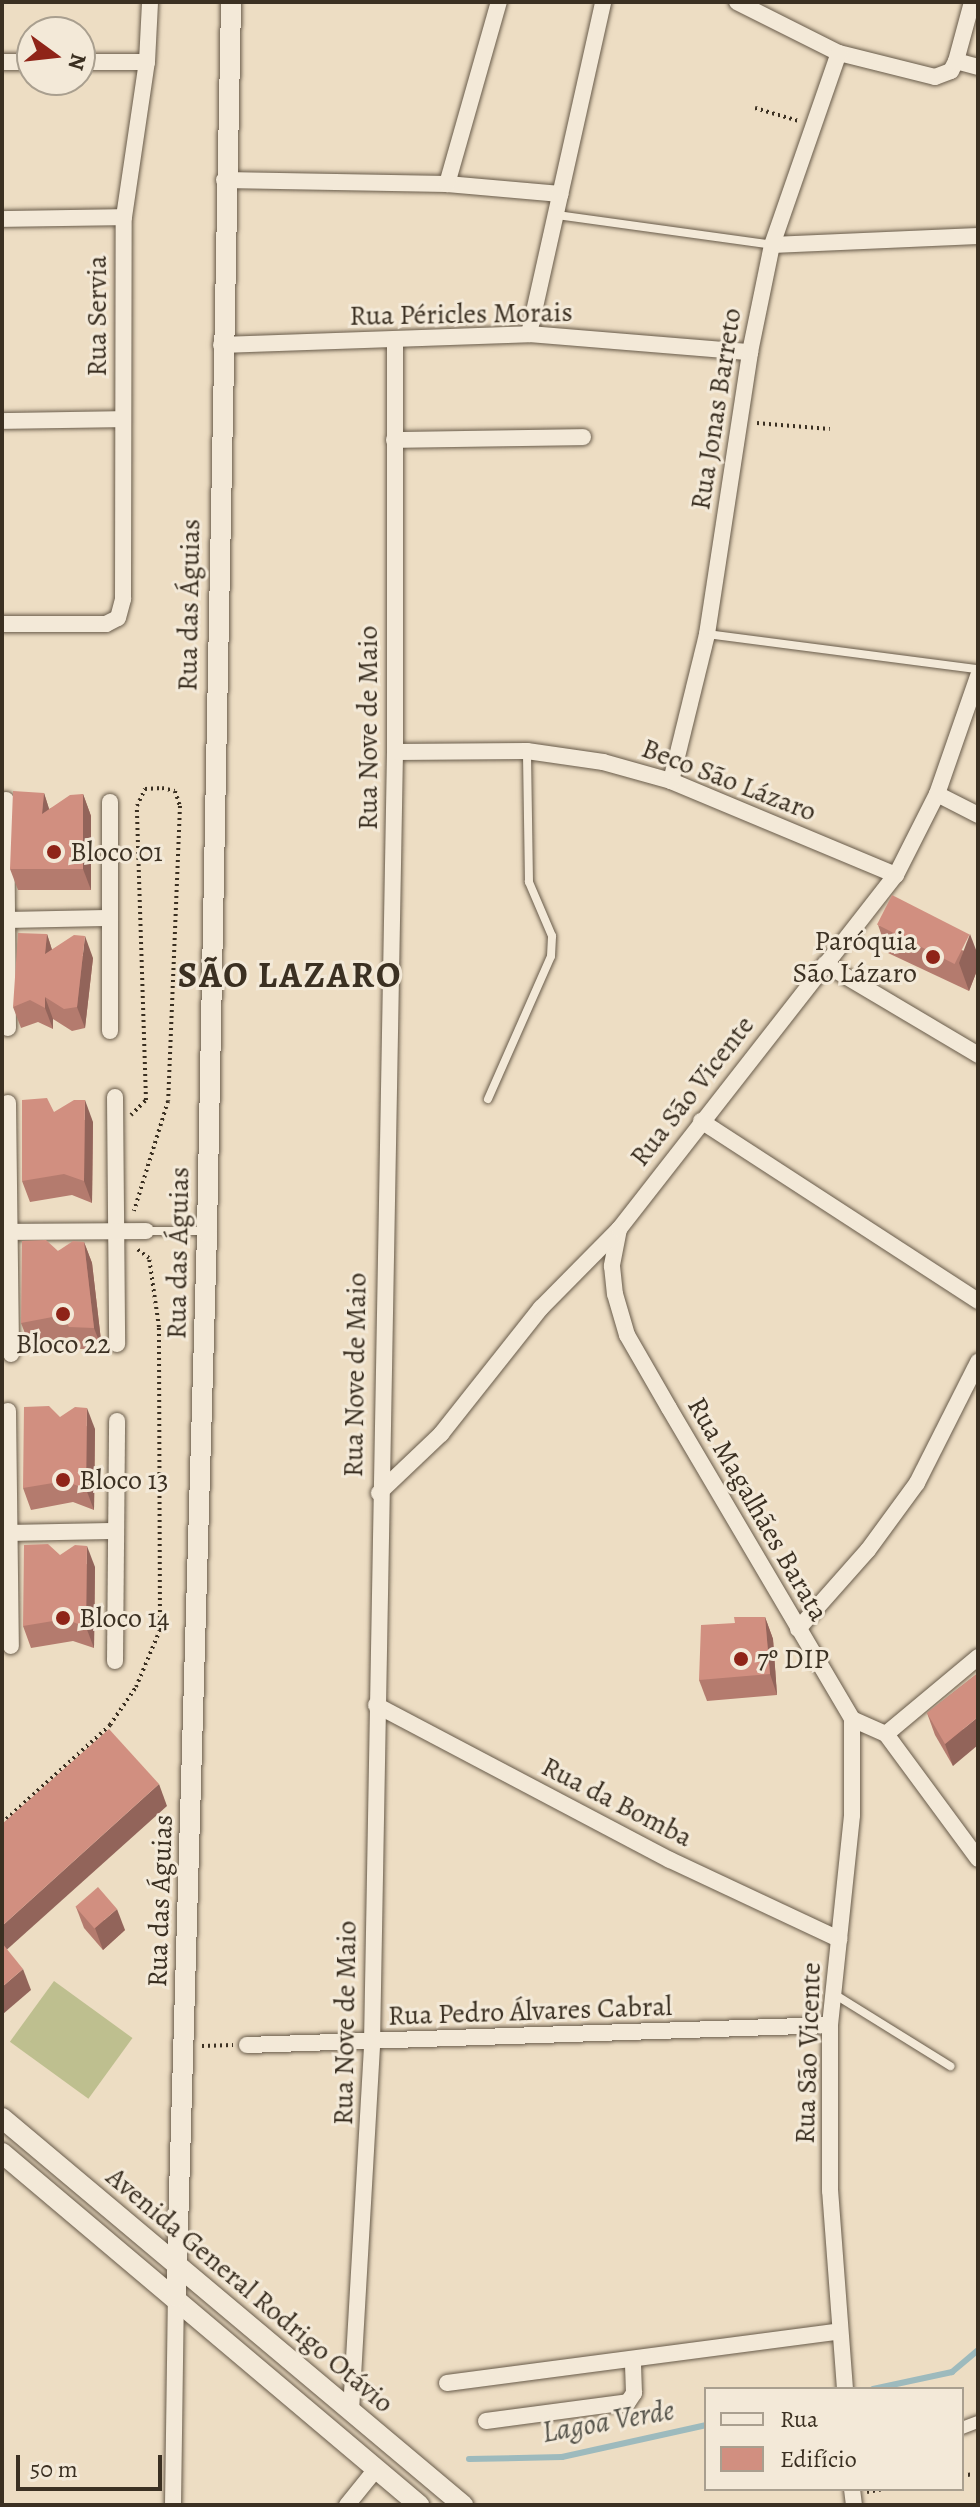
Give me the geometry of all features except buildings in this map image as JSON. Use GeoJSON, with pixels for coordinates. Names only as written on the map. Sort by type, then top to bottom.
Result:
{"type":"FeatureCollection","features":[{"type":"Feature","properties":{"kind":"street","name":"Rua Servia"},"geometry":{"type":"LineString","coordinates":[[2,624],[106,624],[118,618],[123,599],[124,217],[147,62],[150,2]]}},
{"type":"Feature","properties":{"kind":"street","name":"Rua das Águias"},"geometry":{"type":"LineString","coordinates":[[173,2505],[176,2297],[207,1231],[224,180],[231,2]]}},
{"type":"Feature","properties":{"kind":"street"},"geometry":{"type":"LineString","coordinates":[[447,184],[499,2]]}},
{"type":"Feature","properties":{"kind":"street"},"geometry":{"type":"LineString","coordinates":[[529,334],[603,2]]}},
{"type":"Feature","properties":{"kind":"street"},"geometry":{"type":"LineString","coordinates":[[747,4],[839,53],[935,77],[951,71],[956,61],[972,2]]}},
{"type":"Feature","properties":{"kind":"street","name":"Rua Jonas Barreto"},"geometry":{"type":"LineString","coordinates":[[671,781],[707,634],[750,352],[772,245],[839,53]]}},
{"type":"Feature","properties":{"kind":"street"},"geometry":{"type":"LineString","coordinates":[[956,61],[978,67]]}},
{"type":"Feature","properties":{"kind":"street"},"geometry":{"type":"LineString","coordinates":[[96,62],[147,62]]}},
{"type":"Feature","properties":{"kind":"street"},"geometry":{"type":"LineString","coordinates":[[224,180],[447,184],[561,194]]}},
{"type":"Feature","properties":{"kind":"street"},"geometry":{"type":"LineString","coordinates":[[2,219],[124,217]]}},
{"type":"Feature","properties":{"kind":"street"},"geometry":{"type":"LineString","coordinates":[[772,245],[978,236]]}},
{"type":"Feature","properties":{"kind":"street","name":"Rua Péricles Morais"},"geometry":{"type":"LineString","coordinates":[[221,345],[529,334],[750,352]]}},
{"type":"Feature","properties":{"kind":"street","name":"Rua Nove de Maio"},"geometry":{"type":"LineString","coordinates":[[351,2411],[372,2044],[379,1493],[395,752],[395,340]]}},
{"type":"Feature","properties":{"kind":"street"},"geometry":{"type":"LineString","coordinates":[[2,421],[123,419]]}},
{"type":"Feature","properties":{"kind":"street"},"geometry":{"type":"LineString","coordinates":[[394,440],[583,437]]}},
{"type":"Feature","properties":{"kind":"street","name":"Rua São Vicente"},"geometry":{"type":"LineString","coordinates":[[379,1493],[441,1434],[541,1308],[619,1229],[896,875],[937,794],[978,676]]}},
{"type":"Feature","properties":{"kind":"street","name":"Beco São Lázaro"},"geometry":{"type":"LineString","coordinates":[[395,752],[527,751],[603,762],[671,781],[896,875]]}},
{"type":"Feature","properties":{"kind":"street"},"geometry":{"type":"LineString","coordinates":[[937,794],[978,815]]}},
{"type":"Feature","properties":{"kind":"street"},"geometry":{"type":"LineString","coordinates":[[6,800],[8,1028]]}},
{"type":"Feature","properties":{"kind":"street"},"geometry":{"type":"LineString","coordinates":[[110,802],[110,1031]]}},
{"type":"Feature","properties":{"kind":"street"},"geometry":{"type":"LineString","coordinates":[[5,920],[110,918]]}},
{"type":"Feature","properties":{"kind":"street"},"geometry":{"type":"LineString","coordinates":[[825,964],[978,1055]]}},
{"type":"Feature","properties":{"kind":"street"},"geometry":{"type":"LineString","coordinates":[[115,1097],[117,1344]]}},
{"type":"Feature","properties":{"kind":"street"},"geometry":{"type":"LineString","coordinates":[[8,1103],[6,1232],[11,1354]]}},
{"type":"Feature","properties":{"kind":"street"},"geometry":{"type":"LineString","coordinates":[[701,1121],[978,1301]]}},
{"type":"Feature","properties":{"kind":"street","name":"Rua Magalhães Barata"},"geometry":{"type":"LineString","coordinates":[[619,1229],[612,1266],[627,1335],[852,1719]]}},
{"type":"Feature","properties":{"kind":"street"},"geometry":{"type":"LineString","coordinates":[[6,1232],[146,1231]]}},
{"type":"Feature","properties":{"kind":"street"},"geometry":{"type":"LineString","coordinates":[[798,1629],[868,1550],[917,1483],[978,1362]]}},
{"type":"Feature","properties":{"kind":"street"},"geometry":{"type":"LineString","coordinates":[[8,1411],[6,1533],[11,1646]]}},
{"type":"Feature","properties":{"kind":"street"},"geometry":{"type":"LineString","coordinates":[[115,1661],[117,1421]]}},
{"type":"Feature","properties":{"kind":"street"},"geometry":{"type":"LineString","coordinates":[[6,1533],[116,1531]]}},
{"type":"Feature","properties":{"kind":"street"},"geometry":{"type":"LineString","coordinates":[[886,1734],[978,1657]]}},
{"type":"Feature","properties":{"kind":"street","name":"Rua da Bomba"},"geometry":{"type":"LineString","coordinates":[[376,1705],[670,1860],[839,1939]]}},
{"type":"Feature","properties":{"kind":"street"},"geometry":{"type":"LineString","coordinates":[[852,1719],[886,1734],[978,1859]]}},
{"type":"Feature","properties":{"kind":"street","name":"Rua São Vicente"},"geometry":{"type":"LineString","coordinates":[[844,2387],[837,2332],[830,2191],[830,2025],[852,1815],[852,1719]]}},
{"type":"Feature","properties":{"kind":"street","name":"Rua Pedro Álvares Cabral"},"geometry":{"type":"LineString","coordinates":[[247,2045],[372,2044],[830,2025]]}},
{"type":"Feature","properties":{"kind":"street","name":"Avenida General Rodrigo Otávio"},"geometry":{"type":"LineString","coordinates":[[3,2121],[463,2505]]}},
{"type":"Feature","properties":{"kind":"street","name":"Avenida General Rodrigo Otávio"},"geometry":{"type":"LineString","coordinates":[[2,2153],[419,2505]]}},
{"type":"Feature","properties":{"kind":"street"},"geometry":{"type":"LineString","coordinates":[[447,2383],[837,2332]]}},
{"type":"Feature","properties":{"kind":"street"},"geometry":{"type":"LineString","coordinates":[[486,2421],[628,2402],[634,2393],[633,2360]]}},
{"type":"Feature","properties":{"kind":"street"},"geometry":{"type":"LineString","coordinates":[[347,2505],[376,2469]]}},
{"type":"Feature","properties":{"kind":"lane"},"geometry":{"type":"LineString","coordinates":[[557,215],[772,245]]}},
{"type":"Feature","properties":{"kind":"lane"},"geometry":{"type":"LineString","coordinates":[[707,634],[978,669]]}},
{"type":"Feature","properties":{"kind":"lane"},"geometry":{"type":"LineString","coordinates":[[488,1099],[551,956],[550,928],[529,882],[527,751]]}},
{"type":"Feature","properties":{"kind":"lane"},"geometry":{"type":"LineString","coordinates":[[146,1231],[207,1231]]}},
{"type":"Feature","properties":{"kind":"lane"},"geometry":{"type":"LineString","coordinates":[[834,1994],[950,2066]]}},
{"type":"Feature","properties":{"kind":"path"},"geometry":{"type":"LineString","coordinates":[[755,108],[812,125]]}},
{"type":"Feature","properties":{"kind":"path"},"geometry":{"type":"LineString","coordinates":[[739,422],[830,429]]}},
{"type":"Feature","properties":{"kind":"path"},"geometry":{"type":"LineString","coordinates":[[183,2046],[247,2045]]}},
{"type":"Feature","properties":{"kind":"path"},"geometry":{"type":"LineString","coordinates":[[964,2476],[973,2474]]}},
{"type":"Feature","properties":{"kind":"green space"},"geometry":{"type":"Polygon","coordinates":[[[54,1981],[132,2038],[88,2099],[10,2042],[54,1981]]]}},
{"type":"Feature","properties":{"kind":"waterway","name":"Lagoa Verde"},"geometry":{"type":"LineString","coordinates":[[882,2387],[952,2372],[978,2350]]}},
{"type":"Feature","properties":{"kind":"waterway","name":"Lagoa Verde"},"geometry":{"type":"LineString","coordinates":[[469,2459],[562,2457],[704,2425]]}},
{"type":"Feature","properties":{"kind":"place","name":"Bloco 01"},"geometry":{"type":"Point","coordinates":[54,852]}},
{"type":"Feature","properties":{"kind":"place","name":"Paróquia São Lázaro"},"geometry":{"type":"Point","coordinates":[933,957]}},
{"type":"Feature","properties":{"kind":"place","name":"Bloco 22"},"geometry":{"type":"Point","coordinates":[63,1314]}},
{"type":"Feature","properties":{"kind":"place","name":"Bloco 13"},"geometry":{"type":"Point","coordinates":[63,1480]}},
{"type":"Feature","properties":{"kind":"place","name":"Bloco 14"},"geometry":{"type":"Point","coordinates":[63,1618]}},
{"type":"Feature","properties":{"kind":"place","name":"7º DIP"},"geometry":{"type":"Point","coordinates":[741,1659]}},
{"type":"Feature","properties":{"kind":"district","name":"SÃO LAZARO"},"geometry":{"type":"Point","coordinates":[290,975]}}]}
